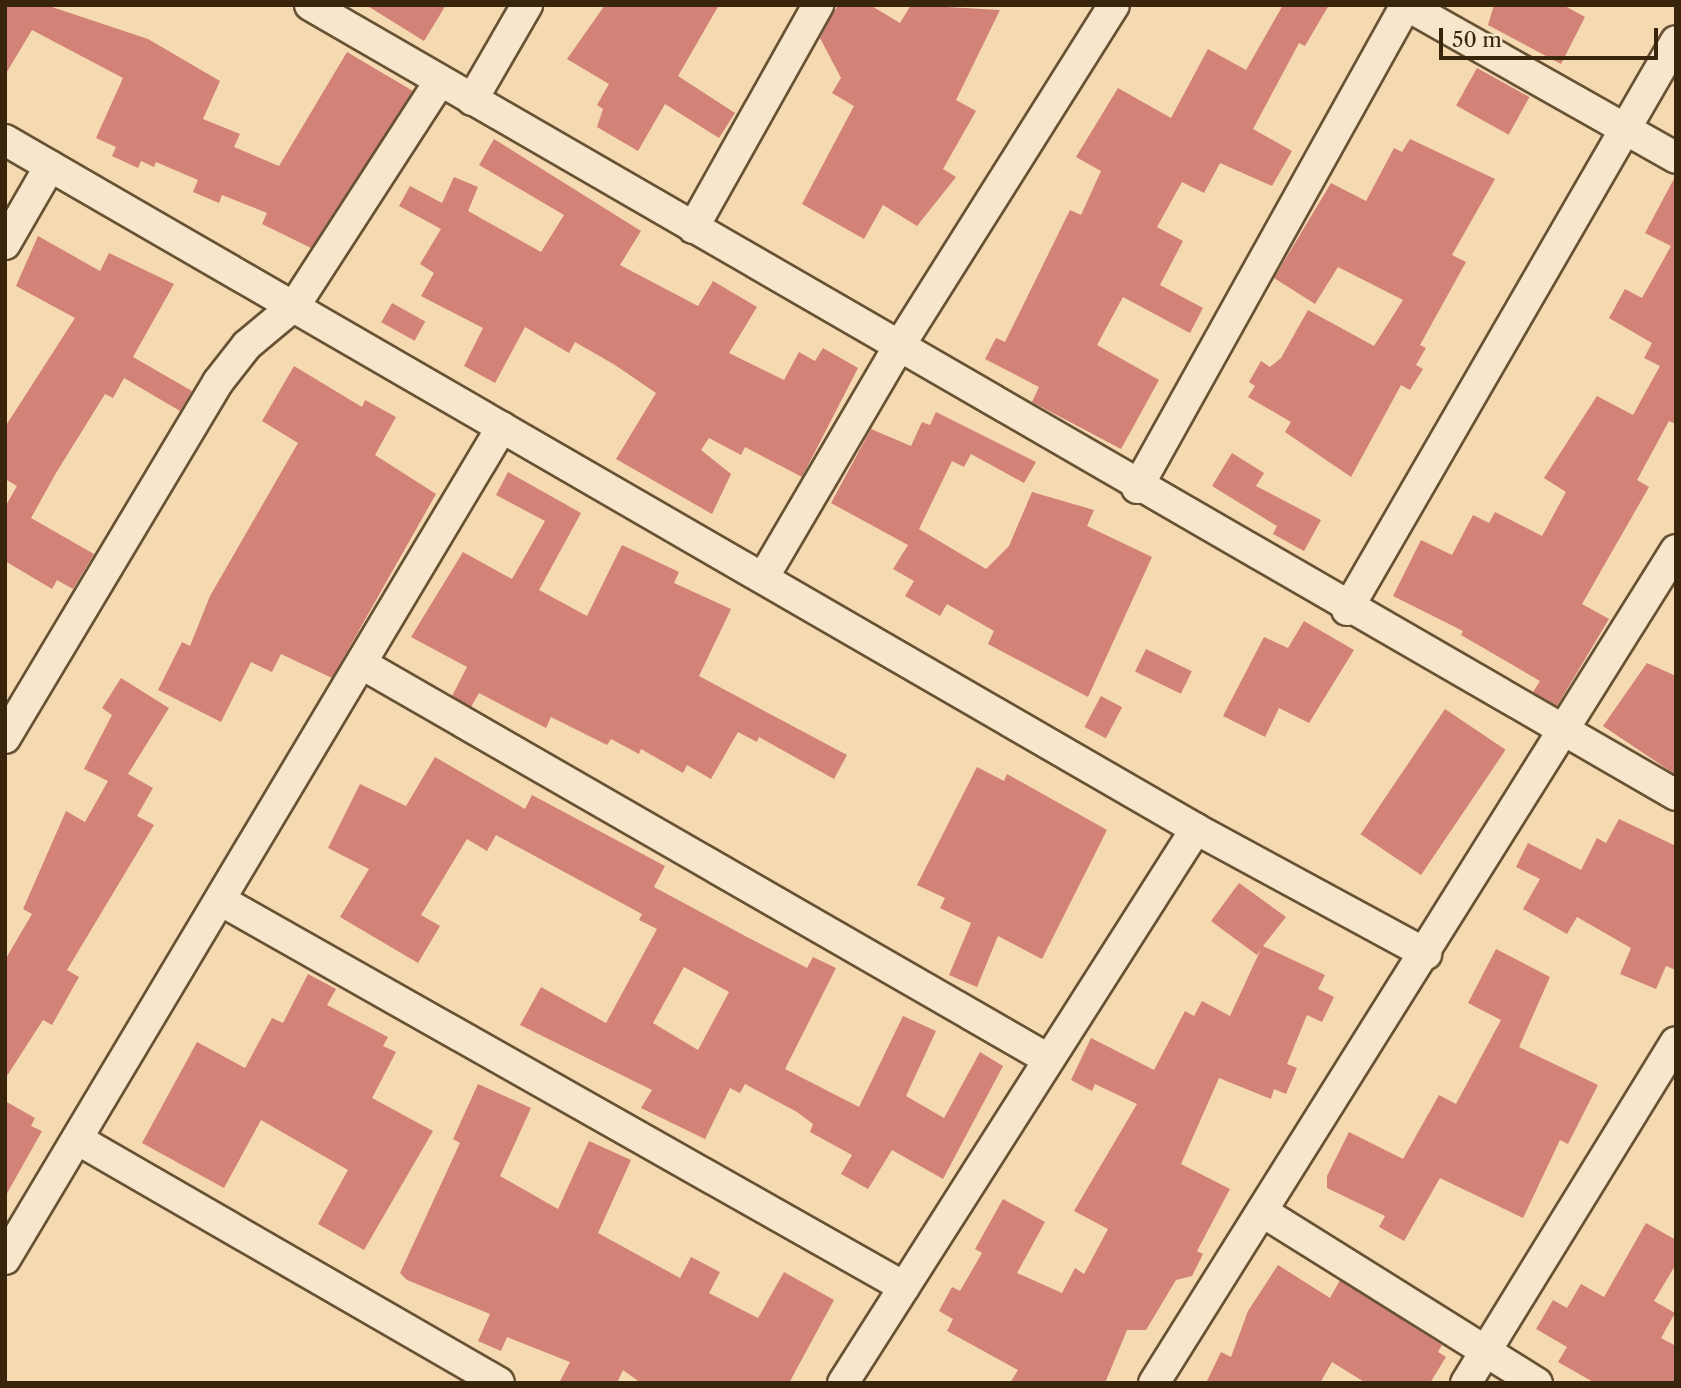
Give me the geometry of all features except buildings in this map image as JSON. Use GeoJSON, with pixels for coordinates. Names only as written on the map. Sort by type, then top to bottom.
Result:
{"type":"FeatureCollection","features":[{"type":"Feature","properties":{"kind":"street"},"geometry":{"type":"LineString","coordinates":[[310,5],[1347,610],[1566,728],[1676,795]]}},
{"type":"Feature","properties":{"kind":"street"},"geometry":{"type":"LineString","coordinates":[[472,100],[527,5]]}},
{"type":"Feature","properties":{"kind":"street"},"geometry":{"type":"LineString","coordinates":[[693,228],[818,5]]}},
{"type":"Feature","properties":{"kind":"street"},"geometry":{"type":"LineString","coordinates":[[763,578],[898,348],[1114,5]]}},
{"type":"Feature","properties":{"kind":"street"},"geometry":{"type":"LineString","coordinates":[[1137,488],[1406,5],[1676,158]]}},
{"type":"Feature","properties":{"kind":"street"},"geometry":{"type":"LineString","coordinates":[[1347,610],[1469,390],[1676,41]]}},
{"type":"Feature","properties":{"kind":"street"},"geometry":{"type":"LineString","coordinates":[[5,738],[218,382],[247,345],[295,305],[440,81]]}},
{"type":"Feature","properties":{"kind":"street"},"geometry":{"type":"LineString","coordinates":[[5,140],[295,305],[502,428],[1196,829],[1426,954]]}},
{"type":"Feature","properties":{"kind":"street"},"geometry":{"type":"LineString","coordinates":[[5,244],[50,166]]}},
{"type":"Feature","properties":{"kind":"street"},"geometry":{"type":"LineString","coordinates":[[5,1259],[502,428]]}},
{"type":"Feature","properties":{"kind":"street"},"geometry":{"type":"LineString","coordinates":[[1154,1383],[1426,954],[1676,550]]}},
{"type":"Feature","properties":{"kind":"street"},"geometry":{"type":"LineString","coordinates":[[362,664],[1048,1059]]}},
{"type":"Feature","properties":{"kind":"street"},"geometry":{"type":"LineString","coordinates":[[843,1383],[1196,829]]}},
{"type":"Feature","properties":{"kind":"street"},"geometry":{"type":"LineString","coordinates":[[220,900],[904,1287]]}},
{"type":"Feature","properties":{"kind":"street"},"geometry":{"type":"LineString","coordinates":[[1466,1383],[1676,1042]]}},
{"type":"Feature","properties":{"kind":"street"},"geometry":{"type":"LineString","coordinates":[[77,1139],[499,1383]]}},
{"type":"Feature","properties":{"kind":"street"},"geometry":{"type":"LineString","coordinates":[[1263,1212],[1537,1383]]}}]}
